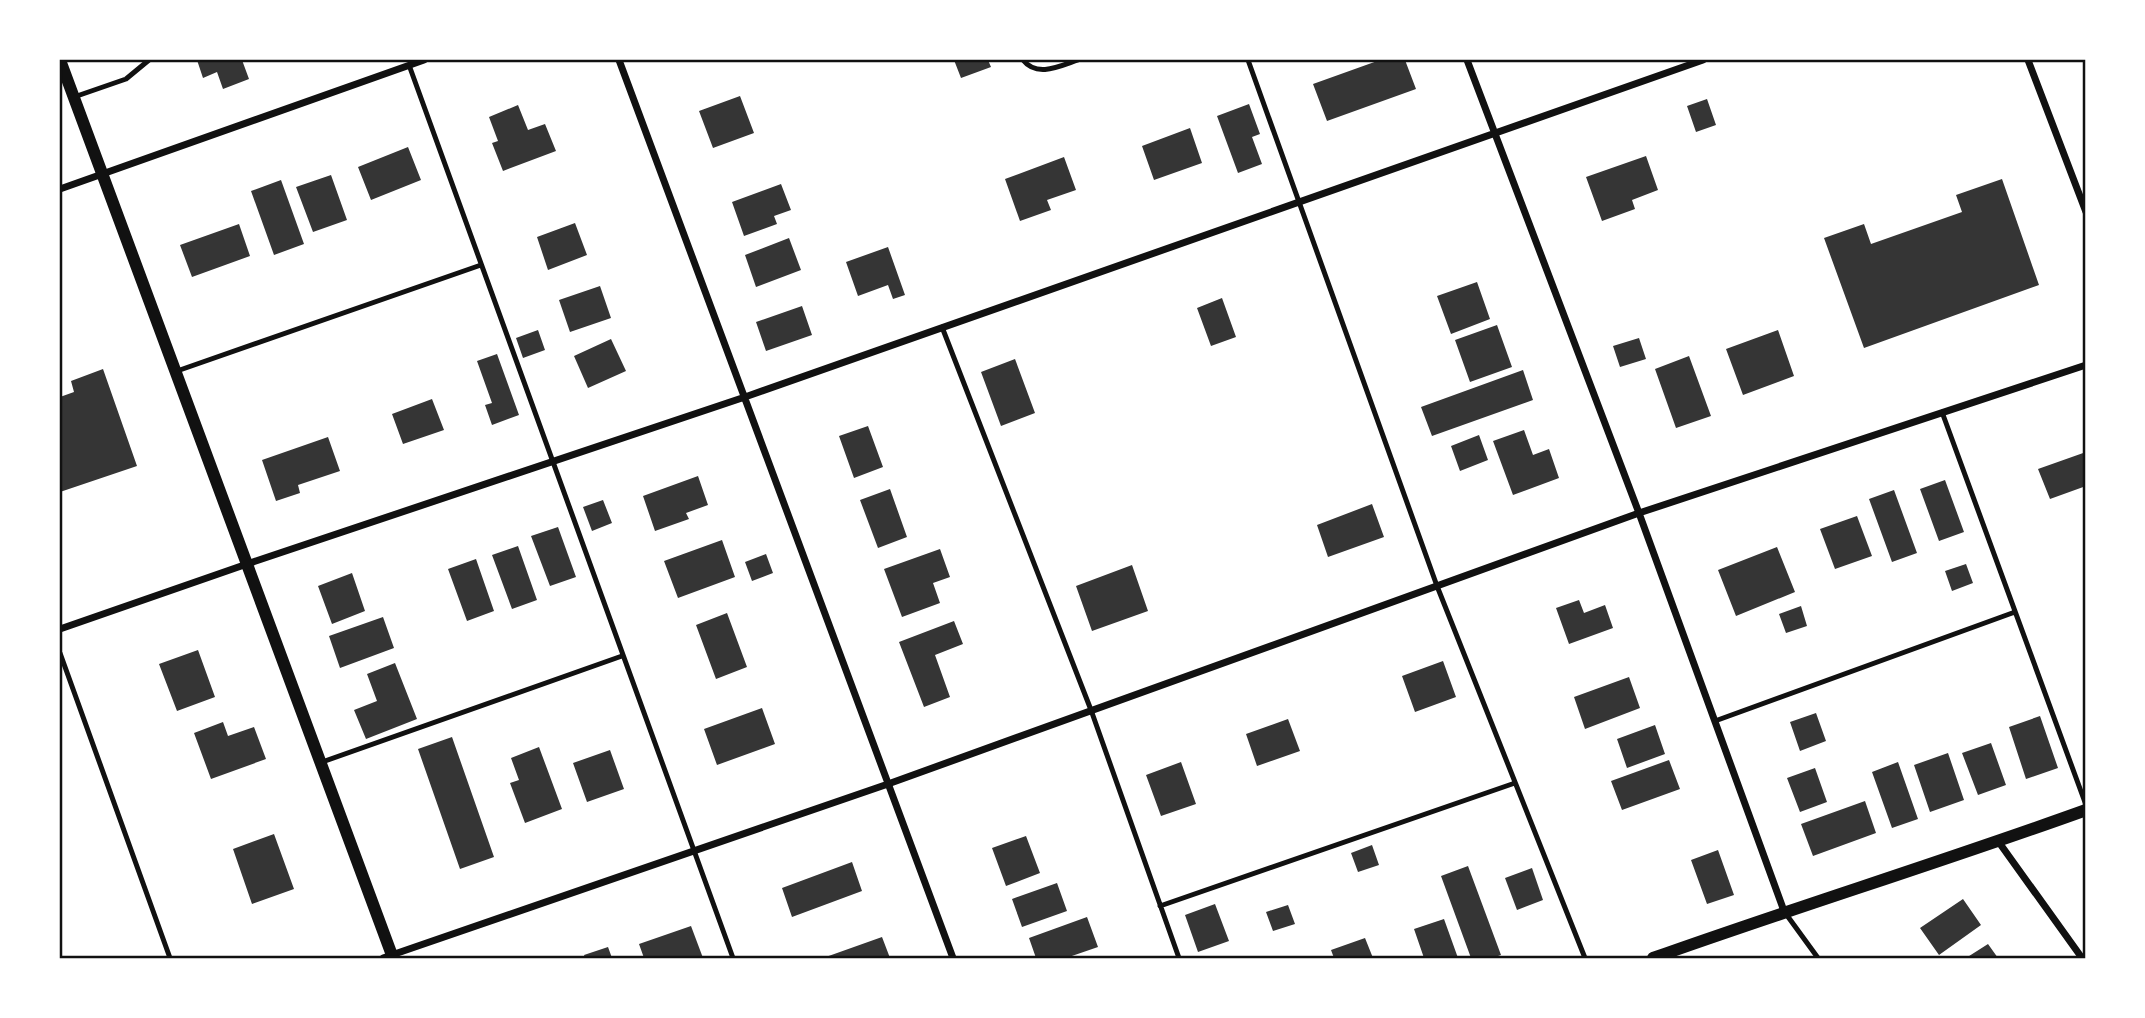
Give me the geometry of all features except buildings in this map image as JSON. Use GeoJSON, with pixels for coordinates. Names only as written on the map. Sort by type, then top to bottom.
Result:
{"type":"FeatureCollection","features":[{"type":"Feature","properties":{"kind":"street"},"geometry":{"type":"LineString","coordinates":[[60,60],[321,762],[389,957],[888,784],[1639,513],[2085,365]]}},
{"type":"Feature","properties":{"kind":"street"},"geometry":{"type":"LineString","coordinates":[[60,189],[424,60]]}},
{"type":"Feature","properties":{"kind":"street"},"geometry":{"type":"LineString","coordinates":[[619,60],[953,958]]}},
{"type":"Feature","properties":{"kind":"street"},"geometry":{"type":"LineString","coordinates":[[1467,60],[1639,513],[1784,911]]}},
{"type":"Feature","properties":{"kind":"street"},"geometry":{"type":"LineString","coordinates":[[60,629],[745,397],[1703,60]]}},
{"type":"Feature","properties":{"kind":"street"},"geometry":{"type":"LineString","coordinates":[[2028,60],[2085,212]]}},
{"type":"Feature","properties":{"kind":"street"},"geometry":{"type":"LineString","coordinates":[[1653,958],[2085,810]]}},
{"type":"Feature","properties":{"kind":"street"},"geometry":{"type":"LineString","coordinates":[[1998,841],[2082,958]]}},
{"type":"Feature","properties":{"kind":"lane"},"geometry":{"type":"LineString","coordinates":[[74,97],[126,79],[149,60]]}},
{"type":"Feature","properties":{"kind":"lane"},"geometry":{"type":"LineString","coordinates":[[1023,60],[1035,69],[1047,69],[1078,60]]}},
{"type":"Feature","properties":{"kind":"lane"},"geometry":{"type":"LineString","coordinates":[[1248,60],[1437,586],[1585,958]]}},
{"type":"Feature","properties":{"kind":"lane"},"geometry":{"type":"LineString","coordinates":[[409,65],[733,958]]}},
{"type":"Feature","properties":{"kind":"lane"},"geometry":{"type":"LineString","coordinates":[[176,372],[481,265]]}},
{"type":"Feature","properties":{"kind":"lane"},"geometry":{"type":"LineString","coordinates":[[942,327],[1091,710],[1179,958]]}},
{"type":"Feature","properties":{"kind":"lane"},"geometry":{"type":"LineString","coordinates":[[1942,412],[2085,805]]}},
{"type":"Feature","properties":{"kind":"lane"},"geometry":{"type":"LineString","coordinates":[[1715,722],[2015,612]]}},
{"type":"Feature","properties":{"kind":"lane"},"geometry":{"type":"LineString","coordinates":[[60,653],[170,958]]}},
{"type":"Feature","properties":{"kind":"lane"},"geometry":{"type":"LineString","coordinates":[[321,762],[622,656]]}},
{"type":"Feature","properties":{"kind":"lane"},"geometry":{"type":"LineString","coordinates":[[1160,906],[1515,783]]}},
{"type":"Feature","properties":{"kind":"lane"},"geometry":{"type":"LineString","coordinates":[[1784,911],[1818,958]]}}]}
